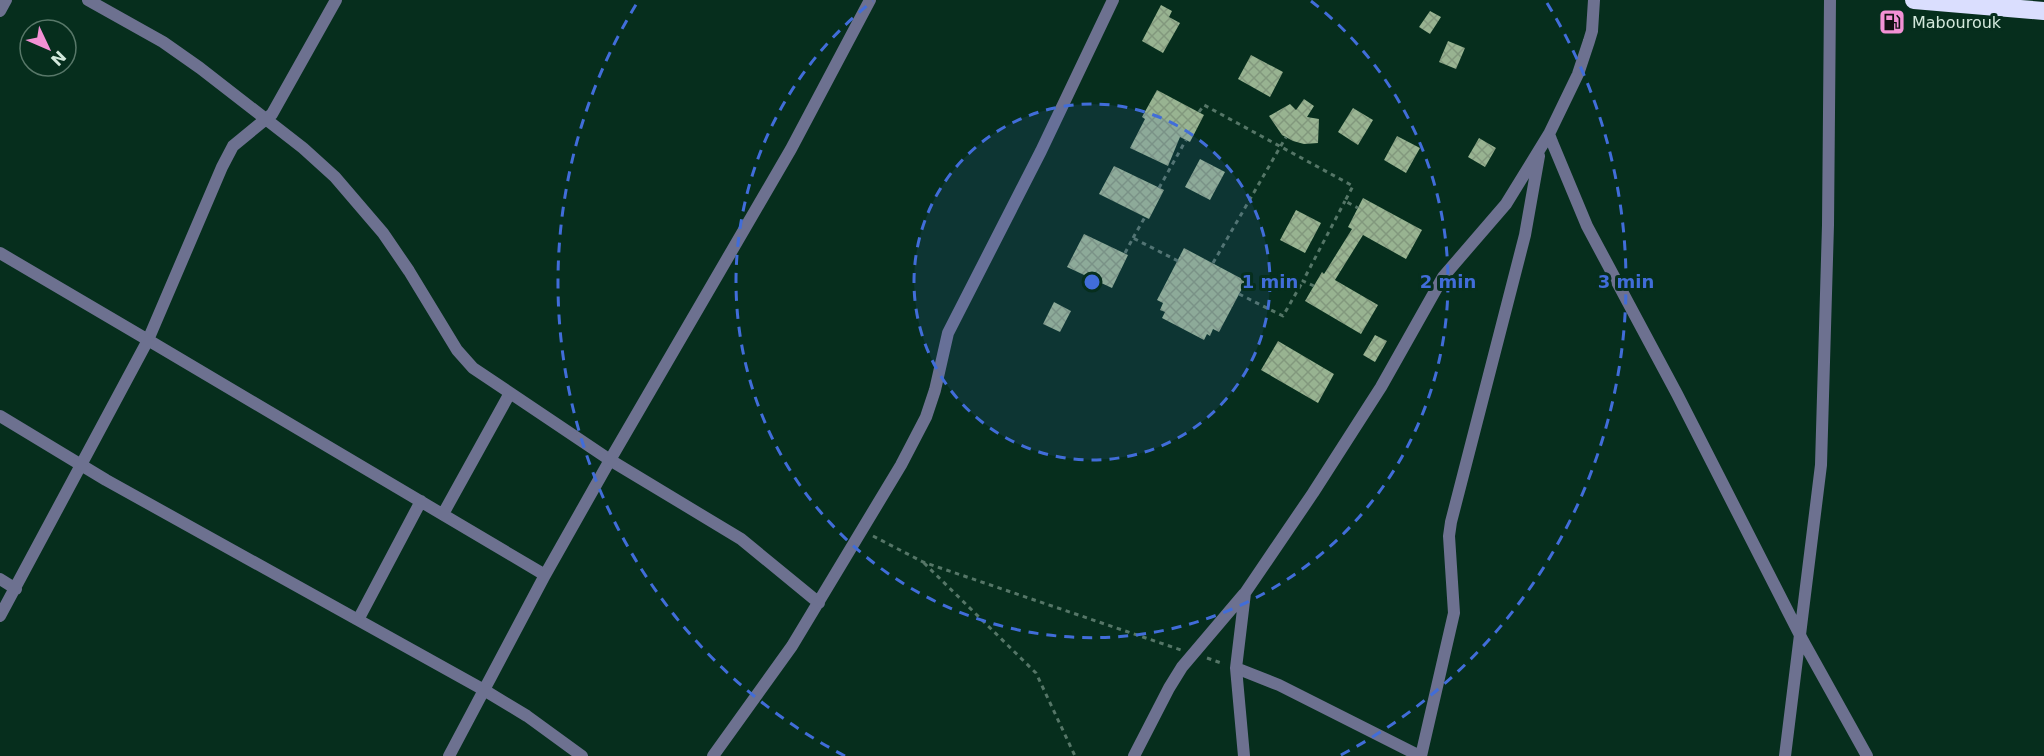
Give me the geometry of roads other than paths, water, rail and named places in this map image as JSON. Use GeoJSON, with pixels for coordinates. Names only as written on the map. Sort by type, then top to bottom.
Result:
{"type":"FeatureCollection","features":[{"type":"Feature","properties":{"kind":"highway"},"geometry":{"type":"LineString","coordinates":[[1914,0],[2044,10]]}},
{"type":"Feature","properties":{"kind":"street"},"geometry":{"type":"LineString","coordinates":[[0,11],[6,0]]}},
{"type":"Feature","properties":{"kind":"street"},"geometry":{"type":"LineString","coordinates":[[88,0],[163,42],[303,148],[347,189],[383,233],[409,270],[457,350],[473,368],[610,459],[741,539],[819,603]]}},
{"type":"Feature","properties":{"kind":"street"},"geometry":{"type":"LineString","coordinates":[[0,616],[148,340],[233,146],[267,120],[293,79],[336,0]]}},
{"type":"Feature","properties":{"kind":"street"},"geometry":{"type":"LineString","coordinates":[[449,756],[545,575],[791,149],[870,0]]}},
{"type":"Feature","properties":{"kind":"street"},"geometry":{"type":"LineString","coordinates":[[713,756],[770,679],[819,603],[863,531],[926,417],[936,390],[948,333],[1041,151],[1113,0]]}},
{"type":"Feature","properties":{"kind":"street"},"geometry":{"type":"LineString","coordinates":[[1134,756],[1168,688],[1192,653],[1245,593],[1381,387],[1443,277],[1506,204],[1540,149],[1578,74],[1590,41],[1594,0]]}},
{"type":"Feature","properties":{"kind":"street"},"geometry":{"type":"LineString","coordinates":[[1785,756],[1821,465],[1828,225],[1830,0]]}},
{"type":"Feature","properties":{"kind":"street"},"geometry":{"type":"LineString","coordinates":[[1549,134],[1587,226],[1677,394],[1801,636],[1867,756]]}},
{"type":"Feature","properties":{"kind":"street"},"geometry":{"type":"LineString","coordinates":[[1236,668],[1279,685],[1421,756],[1454,613],[1449,536],[1451,522],[1525,235],[1540,149]]}},
{"type":"Feature","properties":{"kind":"street"},"geometry":{"type":"LineString","coordinates":[[0,253],[545,575]]}},
{"type":"Feature","properties":{"kind":"street"},"geometry":{"type":"LineString","coordinates":[[443,514],[510,393]]}},
{"type":"Feature","properties":{"kind":"street"},"geometry":{"type":"LineString","coordinates":[[0,416],[80,465],[484,690],[527,716],[582,756]]}},
{"type":"Feature","properties":{"kind":"street"},"geometry":{"type":"LineString","coordinates":[[358,620],[421,501]]}},
{"type":"Feature","properties":{"kind":"street"},"geometry":{"type":"LineString","coordinates":[[0,579],[16,589]]}},
{"type":"Feature","properties":{"kind":"street"},"geometry":{"type":"LineString","coordinates":[[1244,756],[1236,668],[1245,593]]}},
{"type":"Feature","properties":{"kind":"place","name":"Mabourouk"},"geometry":{"type":"Point","coordinates":[1892,22]}}]}
